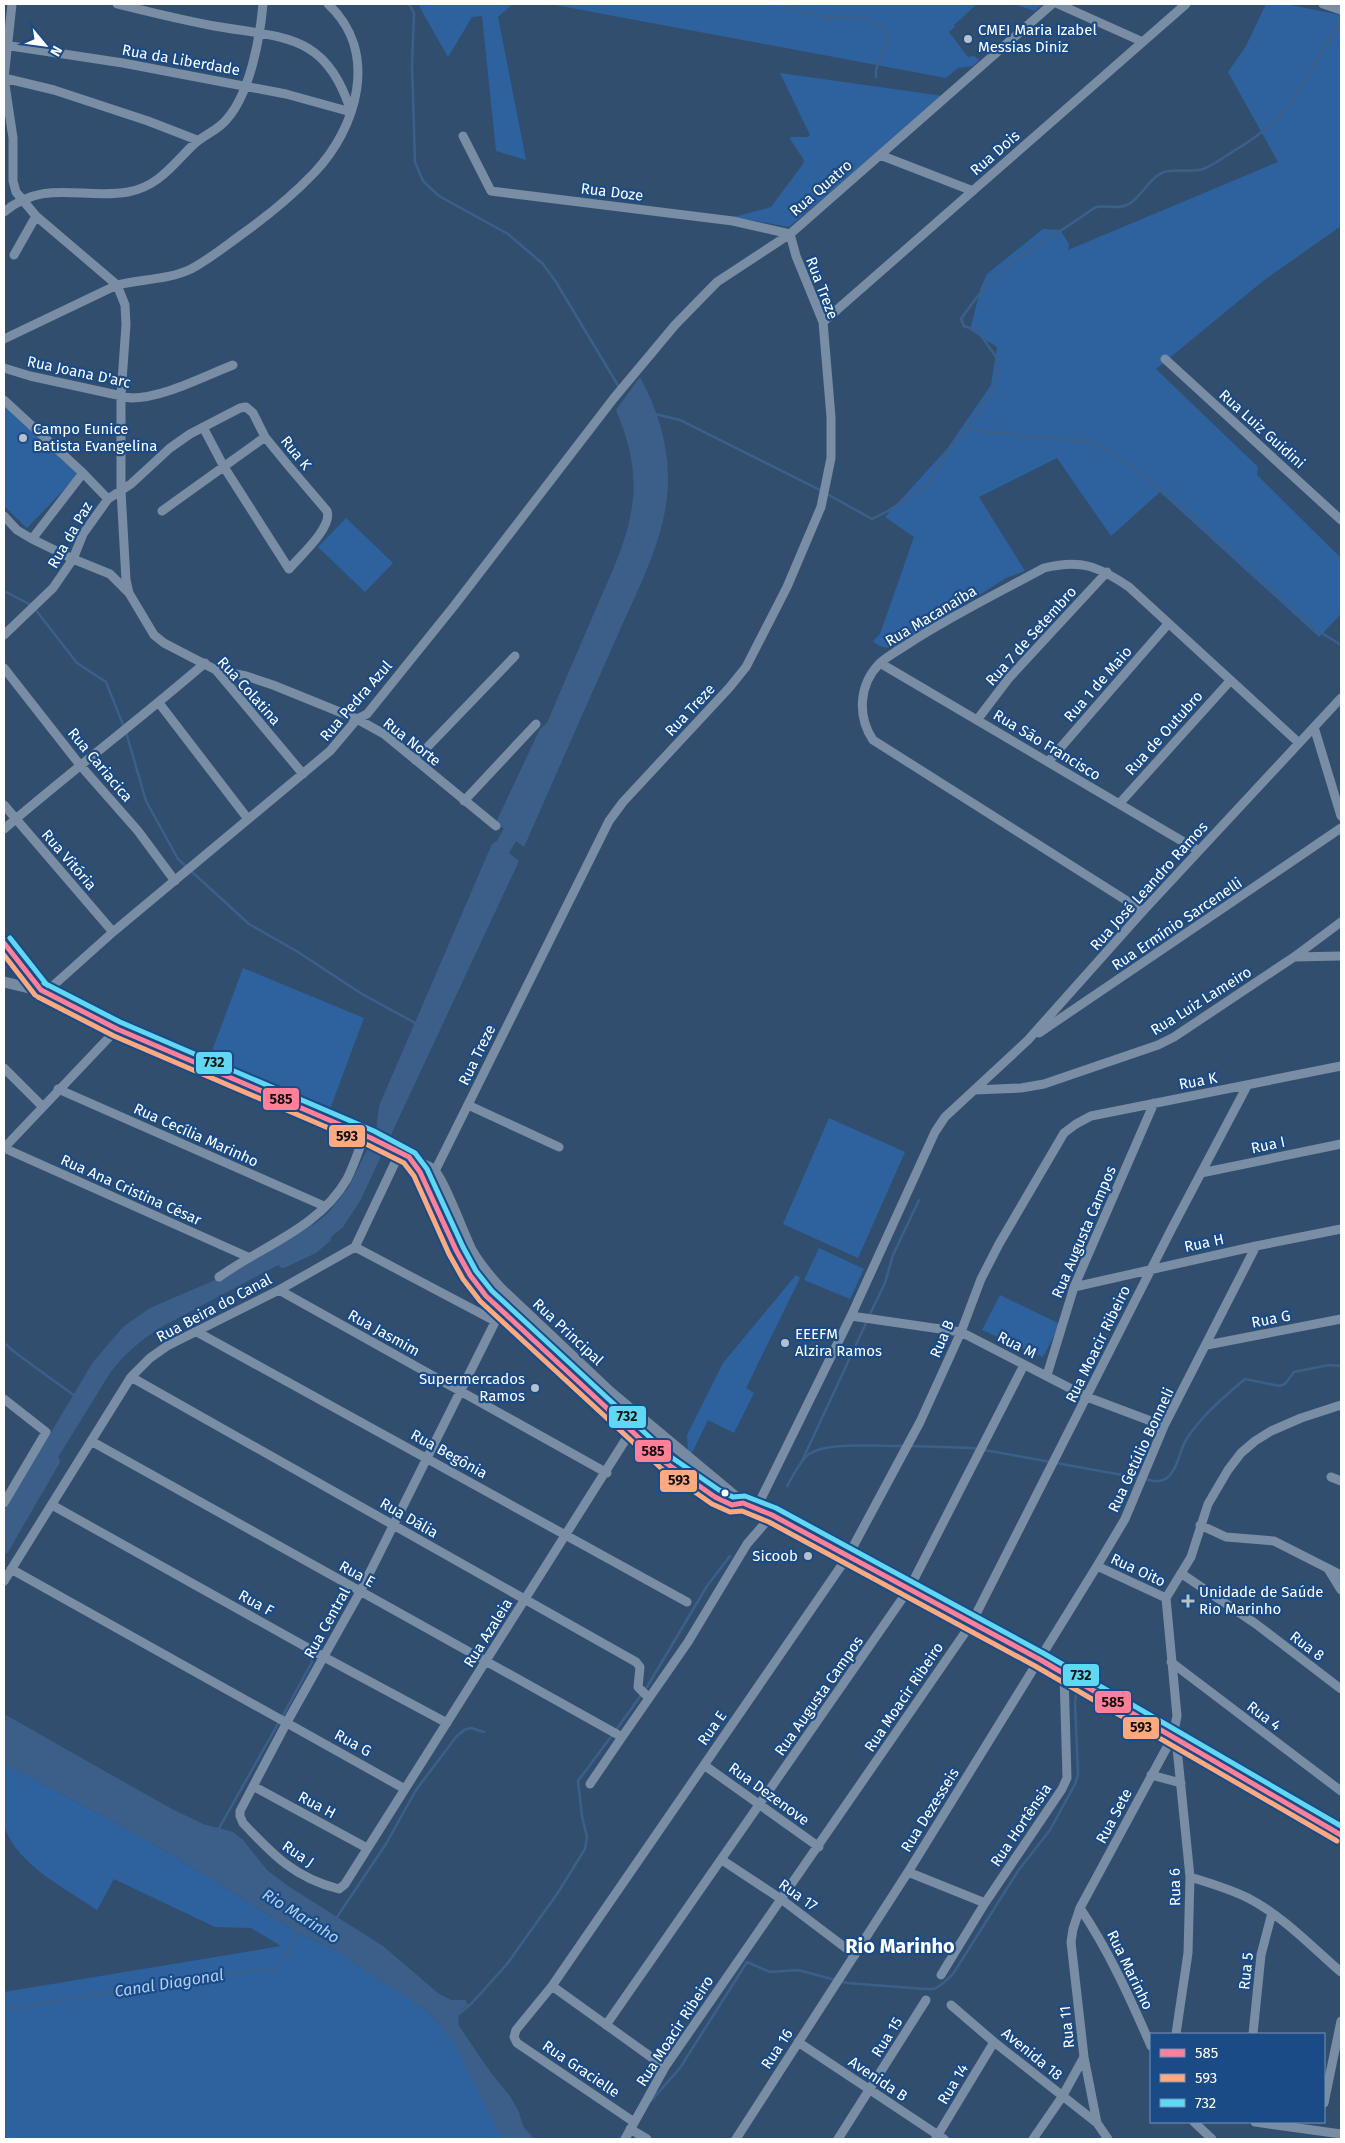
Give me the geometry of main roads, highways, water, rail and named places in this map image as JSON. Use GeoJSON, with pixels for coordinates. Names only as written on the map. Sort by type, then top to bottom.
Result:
{"type":"FeatureCollection","features":[{"type":"Feature","properties":{"kind":"main road"},"geometry":{"type":"LineString","coordinates":[[4,943],[44,991]]}},
{"type":"Feature","properties":{"kind":"main road"},"geometry":{"type":"LineString","coordinates":[[4,982],[44,991],[117,1029],[368,1137],[400,1153]]}},
{"type":"Feature","properties":{"kind":"main road","name":"Rua Principal"},"geometry":{"type":"LineString","coordinates":[[400,1153],[435,1171],[472,1251],[483,1270],[500,1288],[610,1392],[743,1503],[764,1511],[1039,1659],[1341,1835]]}},
{"type":"Feature","properties":{"kind":"main road","name":"Rua Principal"},"geometry":{"type":"LineString","coordinates":[[400,1153],[424,1181],[470,1275],[486,1296],[666,1463],[715,1497],[732,1505],[743,1503]]}},
{"type":"Feature","properties":{"kind":"water"},"geometry":{"type":"Polygon","coordinates":[[[640,377],[654,407],[664,438],[668,471],[666,504],[658,538],[638,590],[524,847],[516,841],[509,853],[519,861],[360,1201],[343,1227],[331,1237],[163,1326],[141,1341],[128,1353],[110,1373],[4,1545],[4,1511],[93,1362],[123,1327],[150,1308],[215,1280],[316,1223],[328,1213],[348,1188],[376,1132],[379,1106],[492,844],[497,841],[504,828],[496,826],[497,820],[540,729],[547,723],[617,559],[631,513],[633,489],[632,465],[626,439],[616,410],[640,377]]]}},
{"type":"Feature","properties":{"kind":"water"},"geometry":{"type":"Polygon","coordinates":[[[4,1714],[170,1808],[203,1824],[233,1832],[243,1840],[267,1870],[288,1886],[383,1946],[439,1994],[451,2000],[465,2000],[468,2005],[463,2008],[458,2018],[459,2026],[491,2073],[510,2096],[519,2112],[523,2126],[534,2139],[502,2139],[455,2045],[430,2013],[333,1948],[302,1935],[145,1839],[4,1763],[4,1714]]]}},
{"type":"Feature","properties":{"kind":"waterway"},"geometry":{"type":"LineString","coordinates":[[409,4],[414,13],[412,65],[415,162],[423,181],[439,196],[508,234],[543,264],[556,282],[619,387]]}},
{"type":"Feature","properties":{"kind":"waterway"},"geometry":{"type":"LineString","coordinates":[[778,4],[818,16],[866,19],[882,26],[889,34],[877,66],[876,77]]}},
{"type":"Feature","properties":{"kind":"waterway"},"geometry":{"type":"LineString","coordinates":[[827,494],[872,519],[888,511],[929,484],[952,446],[972,423],[991,394],[998,377],[996,357],[978,331],[964,326],[961,319],[988,284],[1021,256],[1094,208],[1127,205],[1137,198],[1158,175],[1169,171],[1194,171],[1206,168],[1259,134],[1275,120],[1294,98],[1340,20]]}},
{"type":"Feature","properties":{"kind":"waterway"},"geometry":{"type":"LineString","coordinates":[[655,414],[680,420],[822,491]]}},
{"type":"Feature","properties":{"kind":"waterway"},"geometry":{"type":"LineString","coordinates":[[966,430],[1088,442],[1098,445],[1132,467],[1184,509],[1314,628],[1341,645]]}},
{"type":"Feature","properties":{"kind":"waterway"},"geometry":{"type":"LineString","coordinates":[[4,591],[31,605]]}},
{"type":"Feature","properties":{"kind":"waterway"},"geometry":{"type":"LineString","coordinates":[[35,609],[77,663],[106,682],[124,727]]}},
{"type":"Feature","properties":{"kind":"waterway"},"geometry":{"type":"LineString","coordinates":[[126,732],[146,801],[178,859],[187,867]]}},
{"type":"Feature","properties":{"kind":"waterway"},"geometry":{"type":"LineString","coordinates":[[191,871],[249,924],[298,952],[362,994],[417,1024]]}},
{"type":"Feature","properties":{"kind":"waterway"},"geometry":{"type":"LineString","coordinates":[[869,1316],[885,1283],[893,1255],[919,1200]]}},
{"type":"Feature","properties":{"kind":"waterway"},"geometry":{"type":"LineString","coordinates":[[283,1263],[313,1249],[326,1238]]}},
{"type":"Feature","properties":{"kind":"waterway"},"geometry":{"type":"LineString","coordinates":[[802,1461],[867,1321]]}},
{"type":"Feature","properties":{"kind":"waterway"},"geometry":{"type":"LineString","coordinates":[[4,1343],[75,1396]]}},
{"type":"Feature","properties":{"kind":"waterway"},"geometry":{"type":"LineString","coordinates":[[1145,1479],[1159,1481],[1167,1478],[1174,1470],[1186,1440],[1192,1431],[1213,1407],[1245,1379],[1279,1386],[1285,1384],[1294,1372],[1329,1365],[1341,1366]]}},
{"type":"Feature","properties":{"kind":"waterway"},"geometry":{"type":"LineString","coordinates":[[787,1486],[809,1454],[818,1450],[829,1447],[856,1445],[905,1446]]}},
{"type":"Feature","properties":{"kind":"waterway"},"geometry":{"type":"LineString","coordinates":[[910,1446],[973,1448],[1051,1462]]}},
{"type":"Feature","properties":{"kind":"waterway"},"geometry":{"type":"LineString","coordinates":[[4,1549],[55,1461]]}},
{"type":"Feature","properties":{"kind":"waterway"},"geometry":{"type":"LineString","coordinates":[[1056,1463],[1139,1478]]}},
{"type":"Feature","properties":{"kind":"waterway"},"geometry":{"type":"LineString","coordinates":[[616,1730],[647,1687],[707,1586],[730,1556]]}},
{"type":"Feature","properties":{"kind":"waterway"},"geometry":{"type":"LineString","coordinates":[[282,1717],[312,1662],[311,1659],[304,1655]]}},
{"type":"Feature","properties":{"kind":"waterway"},"geometry":{"type":"LineString","coordinates":[[651,2101],[680,2068],[747,1962],[770,1972],[798,1970],[847,1983],[925,1989],[934,1989],[953,1974],[1018,1871],[1050,1830],[1075,1784],[1078,1775],[1076,1695]]}},
{"type":"Feature","properties":{"kind":"waterway"},"geometry":{"type":"LineString","coordinates":[[218,1830],[279,1722]]}},
{"type":"Feature","properties":{"kind":"waterway"},"geometry":{"type":"LineString","coordinates":[[335,1920],[386,1844],[416,1790],[456,1737],[464,1730],[471,1728],[484,1732]]}},
{"type":"Feature","properties":{"kind":"waterway"},"geometry":{"type":"LineString","coordinates":[[460,2013],[472,2003],[507,1964],[557,1894],[585,1849],[587,1837],[582,1816],[578,1781],[613,1734]]}},
{"type":"Feature","properties":{"kind":"waterway","name":"Canal Diagonal"},"geometry":{"type":"LineString","coordinates":[[4,2010],[192,1978],[255,1970],[273,1971],[289,1952],[297,1928]]}},
{"type":"Feature","properties":{"kind":"place","name":"CMEI Maria Izabel Messias Diniz"},"geometry":{"type":"Point","coordinates":[968,39]}},
{"type":"Feature","properties":{"kind":"place","name":"Campo Eunice Batista Evangelina"},"geometry":{"type":"Point","coordinates":[23,438]}},
{"type":"Feature","properties":{"kind":"place","name":"EEEFM Alzira Ramos"},"geometry":{"type":"Point","coordinates":[785,1343]}},
{"type":"Feature","properties":{"kind":"place","name":"Supermercados Ramos"},"geometry":{"type":"Point","coordinates":[535,1388]}},
{"type":"Feature","properties":{"kind":"place","name":"Sicoob"},"geometry":{"type":"Point","coordinates":[808,1556]}},
{"type":"Feature","properties":{"kind":"place","name":"Unidade de Saúde Rio Marinho"},"geometry":{"type":"Point","coordinates":[1188,1601]}},
{"type":"Feature","properties":{"kind":"district","name":"Rio Marinho"},"geometry":{"type":"Point","coordinates":[900,1946]}}]}
